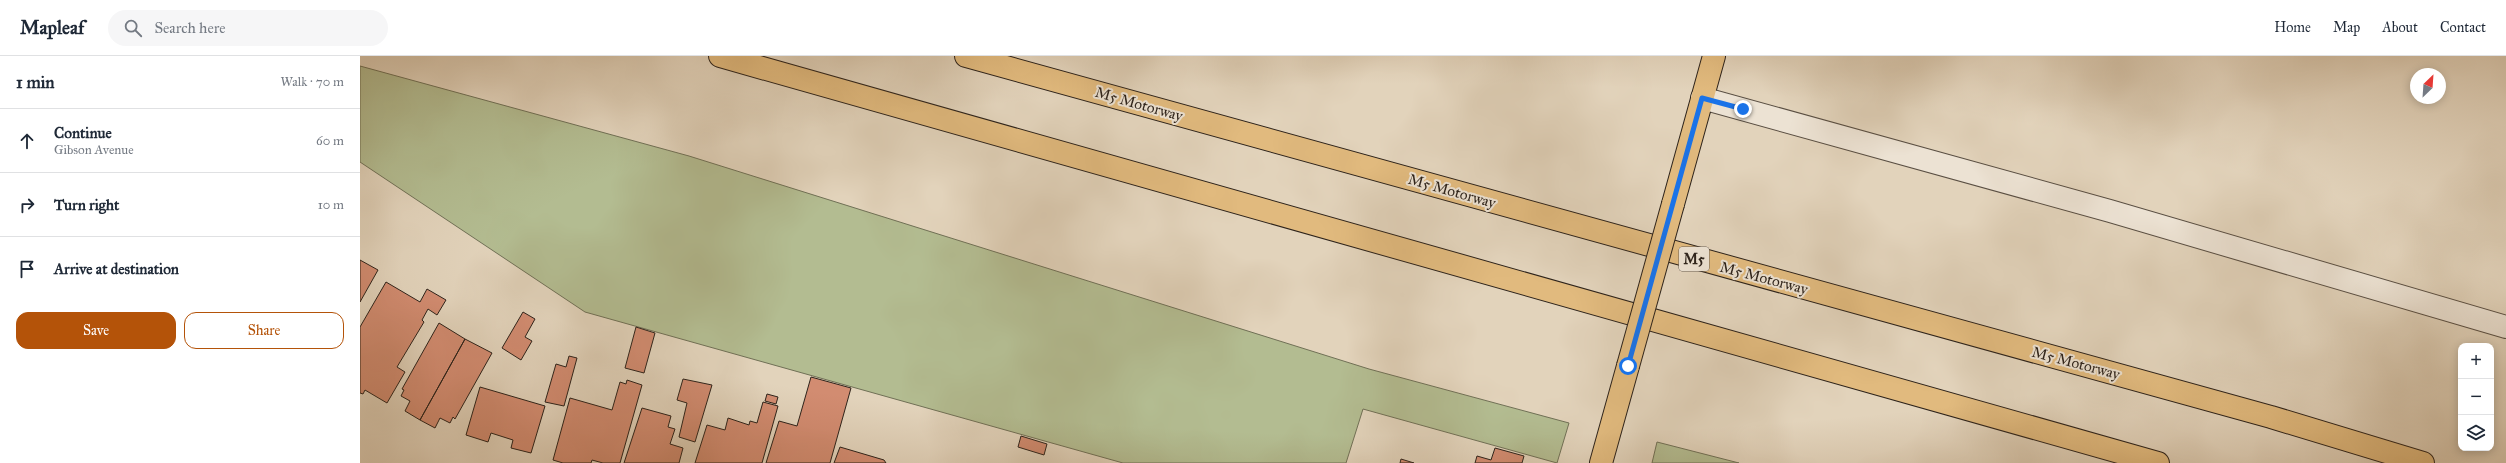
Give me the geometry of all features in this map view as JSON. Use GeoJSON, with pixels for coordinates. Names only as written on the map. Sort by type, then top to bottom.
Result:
{"type":"FeatureCollection","features":[{"type":"Feature","properties":{"kind":"main road"},"geometry":{"type":"LineString","coordinates":[[720,56],[2158,463]]}},
{"type":"Feature","properties":{"kind":"main road","name":"M5 Motorway"},"geometry":{"type":"LineString","coordinates":[[966,56],[2271,417],[2422,463]]}},
{"type":"Feature","properties":{"kind":"main road"},"geometry":{"type":"LineString","coordinates":[[1602,463],[1714,56]]}},
{"type":"Feature","properties":{"kind":"lane"},"geometry":{"type":"LineString","coordinates":[[1702,98],[2102,208],[2506,327]]}},
{"type":"Feature","properties":{"kind":"green space"},"geometry":{"type":"Polygon","coordinates":[[[360,66],[689,156],[1369,369],[1569,423],[1557,463],[1363,409],[1346,463],[1123,463],[585,312],[360,162],[360,66]]]}},
{"type":"Feature","properties":{"kind":"green space"},"geometry":{"type":"Polygon","coordinates":[[[1657,442],[1739,463],[1652,463],[1657,442]]]}},
{"type":"Feature","properties":{"kind":"building"},"geometry":{"type":"Polygon","coordinates":[[[360,260],[378,270],[360,302],[360,260]]]}},
{"type":"Feature","properties":{"kind":"building"},"geometry":{"type":"Polygon","coordinates":[[[386,282],[420,302],[427,289],[446,300],[437,315],[428,309],[422,320],[424,322],[397,367],[405,372],[387,403],[365,390],[363,394],[360,393],[360,327],[386,282]]]}},
{"type":"Feature","properties":{"kind":"building"},"geometry":{"type":"Polygon","coordinates":[[[523,312],[535,319],[525,337],[532,341],[521,360],[502,348],[523,312]]]}},
{"type":"Feature","properties":{"kind":"building"},"geometry":{"type":"Polygon","coordinates":[[[439,323],[465,339],[420,420],[405,411],[410,401],[401,396],[404,390],[402,389],[439,323]]]}},
{"type":"Feature","properties":{"kind":"building"},"geometry":{"type":"Polygon","coordinates":[[[636,327],[655,333],[644,373],[625,368],[636,327]]]}},
{"type":"Feature","properties":{"kind":"building"},"geometry":{"type":"Polygon","coordinates":[[[465,339],[492,353],[455,419],[453,417],[450,423],[440,418],[435,428],[420,420],[465,339]]]}},
{"type":"Feature","properties":{"kind":"building"},"geometry":{"type":"Polygon","coordinates":[[[569,356],[577,358],[564,406],[545,402],[556,364],[566,367],[569,356]]]}},
{"type":"Feature","properties":{"kind":"building"},"geometry":{"type":"Polygon","coordinates":[[[811,377],[851,388],[830,463],[766,463],[779,421],[797,426],[811,377]]]}},
{"type":"Feature","properties":{"kind":"building"},"geometry":{"type":"Polygon","coordinates":[[[683,379],[712,385],[695,442],[679,437],[687,403],[677,400],[683,379]]]}},
{"type":"Feature","properties":{"kind":"building"},"geometry":{"type":"Polygon","coordinates":[[[627,380],[642,385],[620,463],[603,463],[592,460],[591,463],[563,463],[553,460],[570,398],[612,410],[620,382],[626,384],[627,380]]]}},
{"type":"Feature","properties":{"kind":"building"},"geometry":{"type":"Polygon","coordinates":[[[480,387],[545,406],[531,453],[511,448],[513,440],[491,433],[488,442],[466,435],[480,387]]]}},
{"type":"Feature","properties":{"kind":"building"},"geometry":{"type":"Polygon","coordinates":[[[767,394],[778,397],[776,404],[765,401],[767,394]]]}},
{"type":"Feature","properties":{"kind":"building"},"geometry":{"type":"Polygon","coordinates":[[[763,402],[778,406],[762,463],[695,463],[707,425],[725,430],[728,418],[749,425],[750,421],[757,423],[763,402]]]}},
{"type":"Feature","properties":{"kind":"building"},"geometry":{"type":"Polygon","coordinates":[[[642,408],[671,416],[668,427],[675,429],[670,444],[683,448],[679,463],[624,463],[642,408]]]}},
{"type":"Feature","properties":{"kind":"building"},"geometry":{"type":"Polygon","coordinates":[[[1021,436],[1047,444],[1044,455],[1018,447],[1021,436]]]}},
{"type":"Feature","properties":{"kind":"building"},"geometry":{"type":"Polygon","coordinates":[[[840,447],[884,460],[886,463],[834,463],[840,447]]]}},
{"type":"Feature","properties":{"kind":"building"},"geometry":{"type":"Polygon","coordinates":[[[1495,448],[1524,456],[1522,463],[1475,463],[1477,456],[1491,460],[1495,448]]]}},
{"type":"Feature","properties":{"kind":"building"},"geometry":{"type":"Polygon","coordinates":[[[1401,459],[1414,463],[1400,463],[1401,459]]]}},
{"type":"Feature","properties":{"kind":"route"},"geometry":{"type":"LineString","coordinates":[[1628,366],[1702,98],[1743,109]]}}]}
